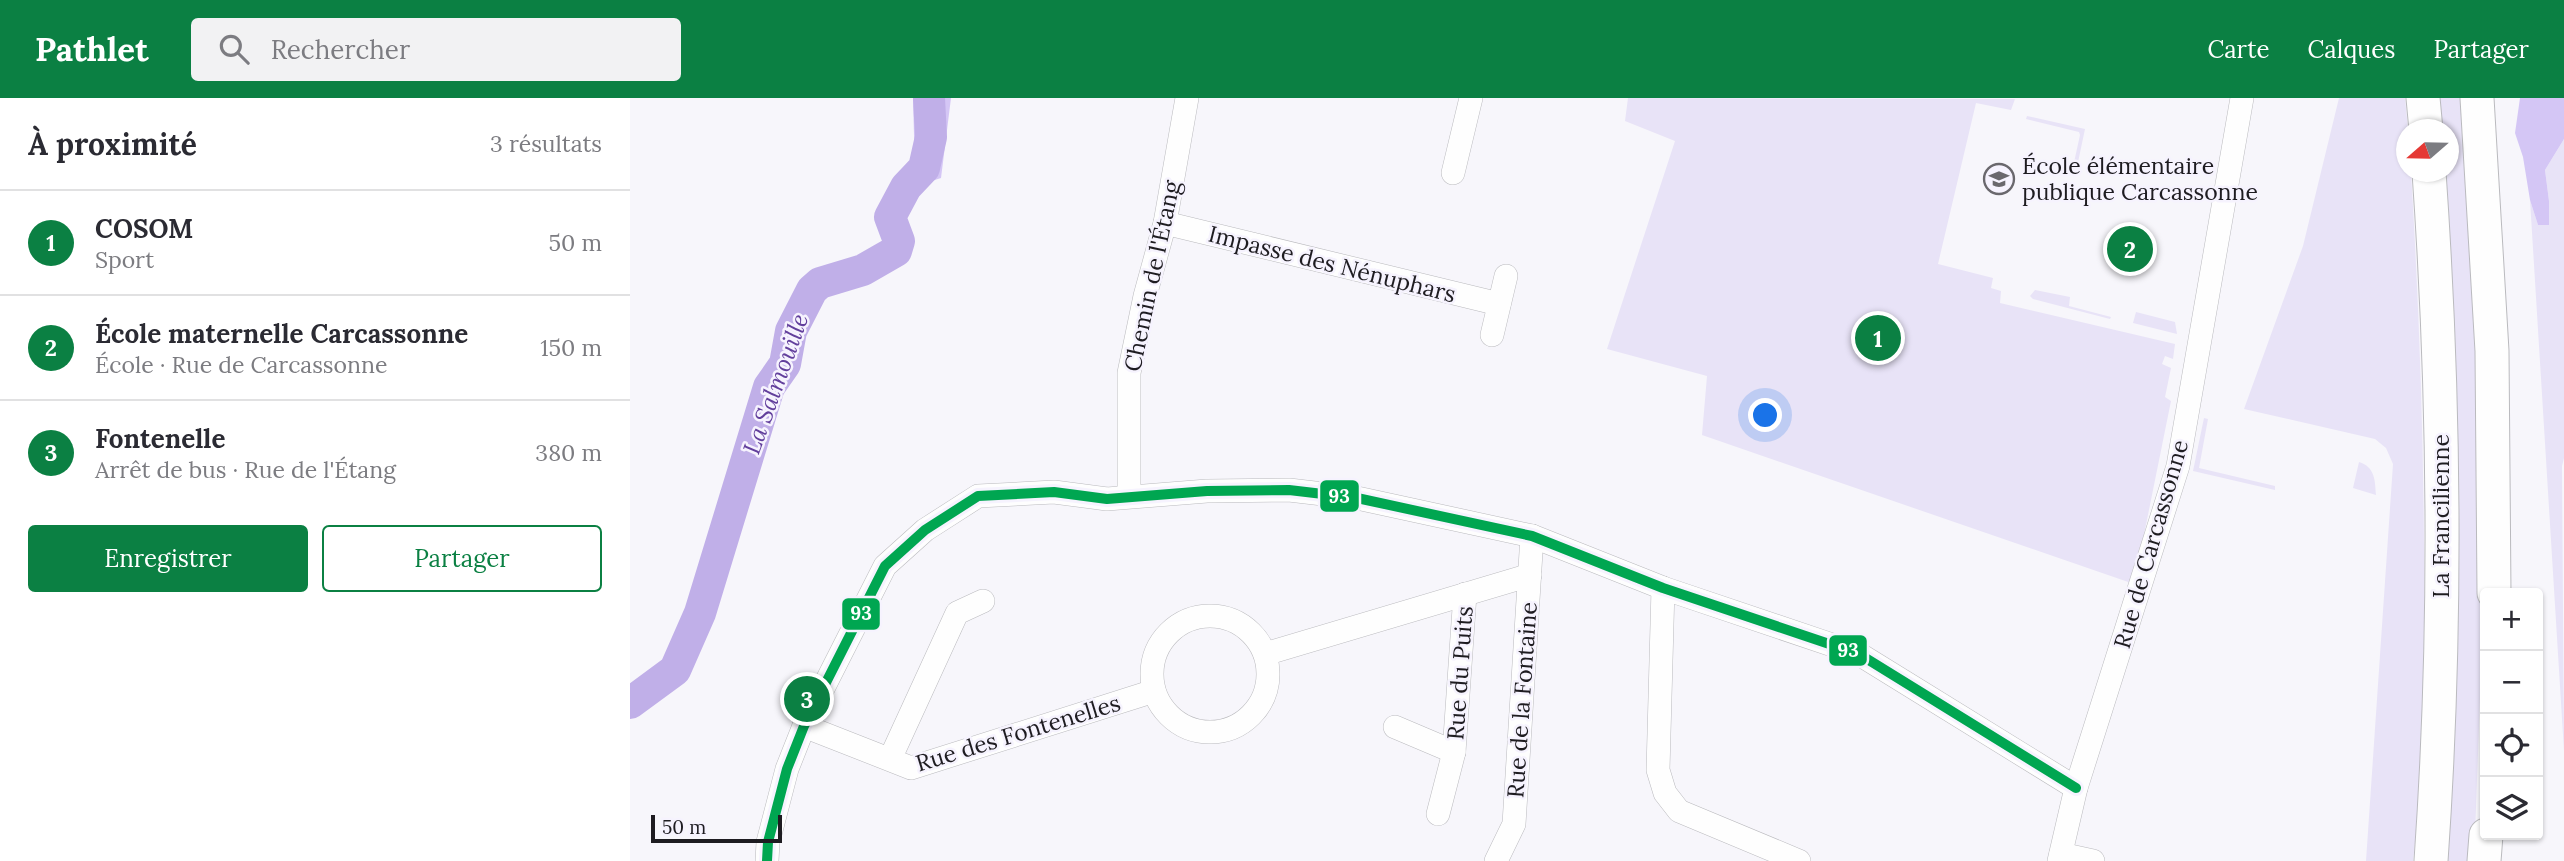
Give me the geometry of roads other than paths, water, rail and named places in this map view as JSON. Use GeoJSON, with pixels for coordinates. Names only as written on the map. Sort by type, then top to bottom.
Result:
{"type":"FeatureCollection","features":[{"type":"Feature","properties":{"kind":"highway"},"geometry":{"type":"LineString","coordinates":[[2423,98],[2425,119]]}},
{"type":"Feature","properties":{"kind":"highway"},"geometry":{"type":"LineString","coordinates":[[2477,98],[2492,351],[2494,588]]}},
{"type":"Feature","properties":{"kind":"highway","name":"La Francilienne"},"geometry":{"type":"LineString","coordinates":[[2430,182],[2437,295],[2442,529],[2438,732],[2431,861]]}},
{"type":"Feature","properties":{"kind":"highway"},"geometry":{"type":"LineString","coordinates":[[2484,861],[2486,840]]}},
{"type":"Feature","properties":{"kind":"street","name":"Chemin de l'Étang"},"geometry":{"type":"LineString","coordinates":[[1129,496],[1129,373],[1145,296],[1165,223],[1187,98]]}},
{"type":"Feature","properties":{"kind":"street"},"geometry":{"type":"LineString","coordinates":[[1453,173],[1471,98]]}},
{"type":"Feature","properties":{"kind":"street","name":"Rue de Carcassonne"},"geometry":{"type":"LineString","coordinates":[[2060,857],[2076,788],[2178,466],[2242,98]]}},
{"type":"Feature","properties":{"kind":"street","name":"Impasse des Nénuphars"},"geometry":{"type":"LineString","coordinates":[[1165,223],[1499,304]]}},
{"type":"Feature","properties":{"kind":"street"},"geometry":{"type":"LineString","coordinates":[[1492,335],[1506,276]]}},
{"type":"Feature","properties":{"kind":"street"},"geometry":{"type":"LineString","coordinates":[[767,861],[768,842],[787,769],[804,726],[885,566],[925,530],[978,496],[1054,492],[1107,499],[1207,491],[1289,490],[1357,498],[1532,536],[1662,588],[1859,654],[2076,788]]}},
{"type":"Feature","properties":{"kind":"street","name":"Rue de la Fontaine"},"geometry":{"type":"LineString","coordinates":[[1496,861],[1514,824],[1532,536]]}},
{"type":"Feature","properties":{"kind":"street"},"geometry":{"type":"LineString","coordinates":[[1265,654],[1530,575]]}},
{"type":"Feature","properties":{"kind":"street"},"geometry":{"type":"LineString","coordinates":[[1662,588],[1658,770],[1665,793],[1679,811],[1799,861]]}},
{"type":"Feature","properties":{"kind":"street","name":"Rue du Puits"},"geometry":{"type":"LineString","coordinates":[[1438,814],[1454,752],[1465,594]]}},
{"type":"Feature","properties":{"kind":"street"},"geometry":{"type":"LineString","coordinates":[[890,759],[957,613],[983,601]]}},
{"type":"Feature","properties":{"kind":"street"},"geometry":{"type":"LineString","coordinates":[[1201,617],[1221,617],[1240,624],[1255,637],[1265,654],[1268,673],[1266,691],[1258,708],[1245,721],[1229,730],[1210,733],[1192,730],[1175,721],[1163,708],[1154,691],[1152,672],[1156,652],[1167,635],[1182,623],[1201,617]]}},
{"type":"Feature","properties":{"kind":"street","name":"Rue des Fontenelles"},"geometry":{"type":"LineString","coordinates":[[804,726],[911,768],[1154,691]]}},
{"type":"Feature","properties":{"kind":"street","name":"Rue du Puits"},"geometry":{"type":"LineString","coordinates":[[1395,727],[1454,752]]}},
{"type":"Feature","properties":{"kind":"street"},"geometry":{"type":"LineString","coordinates":[[2060,857],[2093,861]]}},
{"type":"Feature","properties":{"kind":"waterway","name":"La Salmouille"},"geometry":{"type":"LineString","coordinates":[[630,703],[675,670],[700,613],[769,387],[785,364],[791,331],[812,290],[820,283],[863,270],[896,251],[899,241],[890,217],[906,187],[924,168],[931,137],[929,98]]}},
{"type":"Feature","properties":{"kind":"place","name":"École élémentaire publique Carcassonne"},"geometry":{"type":"Point","coordinates":[1999,179]}},
{"type":"Feature","properties":{"kind":"place","name":"École maternelle Carcassonne"},"geometry":{"type":"Point","coordinates":[2130,249]}},
{"type":"Feature","properties":{"kind":"place","name":"COSOM"},"geometry":{"type":"Point","coordinates":[1878,338]}},
{"type":"Feature","properties":{"kind":"place","name":"Fontenelle"},"geometry":{"type":"Point","coordinates":[807,699]}}]}
